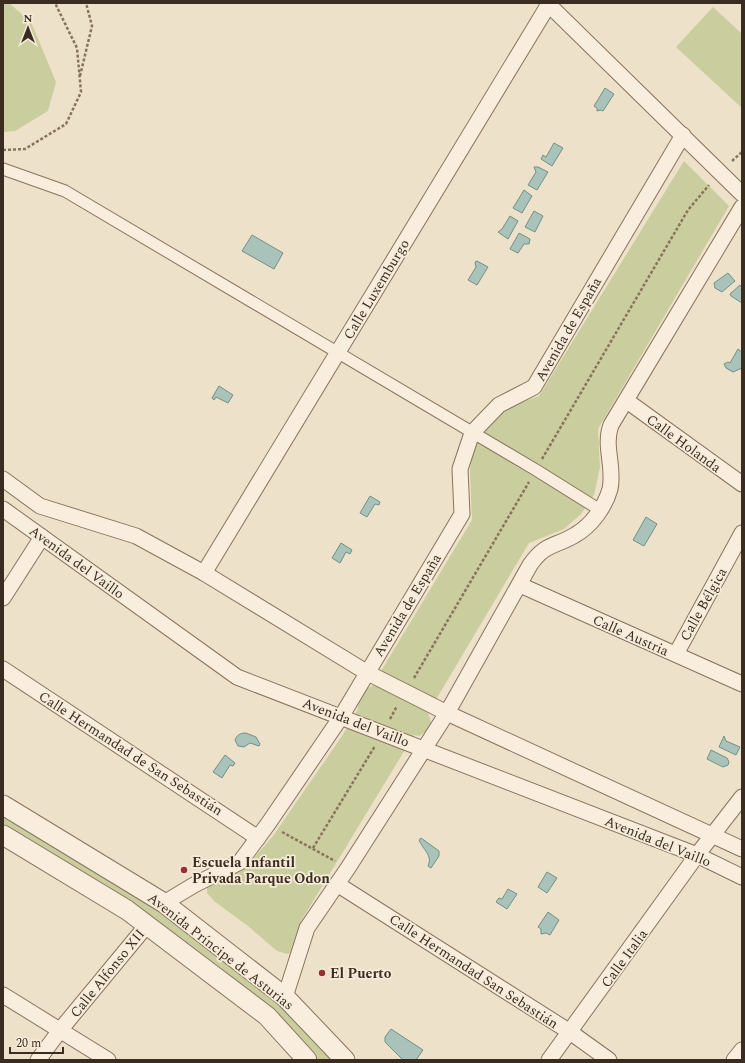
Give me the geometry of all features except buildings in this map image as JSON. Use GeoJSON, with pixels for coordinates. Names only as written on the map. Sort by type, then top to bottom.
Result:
{"type":"FeatureCollection","features":[{"type":"Feature","properties":{"kind":"street"},"geometry":{"type":"LineString","coordinates":[[548,4],[742,194]]}},
{"type":"Feature","properties":{"kind":"street","name":"Calle Luxemburgo"},"geometry":{"type":"LineString","coordinates":[[204,573],[548,4]]}},
{"type":"Feature","properties":{"kind":"street","name":"Avenida de España"},"geometry":{"type":"LineString","coordinates":[[164,904],[194,885],[240,862],[268,824],[341,717],[366,672],[462,514],[460,469],[472,433],[499,405],[534,387],[683,135]]}},
{"type":"Feature","properties":{"kind":"street"},"geometry":{"type":"LineString","coordinates":[[3,169],[65,191],[536,470],[600,510]]}},
{"type":"Feature","properties":{"kind":"street"},"geometry":{"type":"LineString","coordinates":[[286,997],[307,928],[348,868],[423,748],[447,713],[530,565],[539,553],[575,535],[589,525],[600,510],[610,489],[612,471],[607,435],[611,425],[627,401],[742,207]]}},
{"type":"Feature","properties":{"kind":"street","name":"Calle Holanda"},"geometry":{"type":"LineString","coordinates":[[627,401],[742,484]]}},
{"type":"Feature","properties":{"kind":"street","name":"Avenida del Vaillo"},"geometry":{"type":"LineString","coordinates":[[3,479],[40,506],[136,536],[204,573],[366,672],[405,692],[447,713],[742,849]]}},
{"type":"Feature","properties":{"kind":"street","name":"Avenida del Vaillo"},"geometry":{"type":"LineString","coordinates":[[3,509],[237,677],[697,855],[742,877]]}},
{"type":"Feature","properties":{"kind":"street","name":"Calle Bélgica"},"geometry":{"type":"LineString","coordinates":[[676,654],[742,533]]}},
{"type":"Feature","properties":{"kind":"street"},"geometry":{"type":"LineString","coordinates":[[3,598],[42,537]]}},
{"type":"Feature","properties":{"kind":"street","name":"Calle Austria"},"geometry":{"type":"LineString","coordinates":[[520,585],[742,684]]}},
{"type":"Feature","properties":{"kind":"street","name":"Calle Hermandad de San Sebastián"},"geometry":{"type":"LineString","coordinates":[[3,669],[258,838]]}},
{"type":"Feature","properties":{"kind":"street","name":"Calle Italia"},"geometry":{"type":"LineString","coordinates":[[549,1060],[697,855],[714,836],[742,797]]}},
{"type":"Feature","properties":{"kind":"street","name":"Avenida Príncipe de Asturias"},"geometry":{"type":"LineString","coordinates":[[3,805],[164,904],[286,997],[345,1060]]}},
{"type":"Feature","properties":{"kind":"street","name":"Avenida Príncipe de Asturias"},"geometry":{"type":"LineString","coordinates":[[3,836],[127,910],[267,1016],[307,1060]]}},
{"type":"Feature","properties":{"kind":"street","name":"Calle Hermandad San Sebastián"},"geometry":{"type":"LineString","coordinates":[[337,884],[570,1032],[609,1060]]}},
{"type":"Feature","properties":{"kind":"street","name":"Calle Alfonso XII"},"geometry":{"type":"LineString","coordinates":[[38,1060],[61,1029],[147,925]]}},
{"type":"Feature","properties":{"kind":"street"},"geometry":{"type":"LineString","coordinates":[[3,995],[61,1029],[108,1060]]}},
{"type":"Feature","properties":{"kind":"street"},"geometry":{"type":"LineString","coordinates":[[734,1060],[742,1050]]}},
{"type":"Feature","properties":{"kind":"path"},"geometry":{"type":"LineString","coordinates":[[3,150],[26,149],[66,124],[81,92],[78,48],[55,3]]}},
{"type":"Feature","properties":{"kind":"path"},"geometry":{"type":"LineString","coordinates":[[80,78],[92,26],[86,3]]}},
{"type":"Feature","properties":{"kind":"path"},"geometry":{"type":"LineString","coordinates":[[313,848],[383,733],[405,692],[688,210],[720,172]]}},
{"type":"Feature","properties":{"kind":"path"},"geometry":{"type":"LineString","coordinates":[[268,824],[348,868]]}},
{"type":"Feature","properties":{"kind":"green space"},"geometry":{"type":"Polygon","coordinates":[[[3,3],[9,3],[31,22],[56,82],[48,111],[15,131],[3,132],[3,3]]]}},
{"type":"Feature","properties":{"kind":"green space"},"geometry":{"type":"Polygon","coordinates":[[[713,7],[742,34],[742,108],[676,47],[713,7]]]}},
{"type":"Feature","properties":{"kind":"green space"},"geometry":{"type":"Polygon","coordinates":[[[684,161],[729,206],[598,429],[600,467],[594,495],[581,514],[564,529],[529,543],[428,713],[431,722],[430,729],[419,736],[414,735],[301,921],[295,951],[287,954],[277,951],[248,926],[214,901],[207,893],[207,884],[245,868],[273,836],[342,736],[358,709],[357,702],[364,690],[372,686],[472,520],[470,471],[473,447],[485,427],[505,408],[539,396],[684,161]]]}},
{"type":"Feature","properties":{"kind":"green space"},"geometry":{"type":"Polygon","coordinates":[[[3,814],[166,911],[285,1008],[333,1060],[317,1060],[276,1015],[220,967],[155,919],[3,827],[3,814]]]}},
{"type":"Feature","properties":{"kind":"water"},"geometry":{"type":"Polygon","coordinates":[[[605,88],[614,94],[603,111],[597,111],[597,108],[594,106],[605,88]]]}},
{"type":"Feature","properties":{"kind":"water"},"geometry":{"type":"Polygon","coordinates":[[[554,143],[563,148],[552,166],[541,159],[543,155],[546,157],[554,143]]]}},
{"type":"Feature","properties":{"kind":"water"},"geometry":{"type":"Polygon","coordinates":[[[534,167],[538,167],[548,172],[537,190],[528,185],[536,172],[534,167]]]}},
{"type":"Feature","properties":{"kind":"water"},"geometry":{"type":"Polygon","coordinates":[[[524,190],[532,196],[522,213],[513,208],[524,190]]]}},
{"type":"Feature","properties":{"kind":"water"},"geometry":{"type":"Polygon","coordinates":[[[534,211],[543,216],[535,232],[525,227],[534,211]]]}},
{"type":"Feature","properties":{"kind":"water"},"geometry":{"type":"Polygon","coordinates":[[[510,216],[518,221],[508,239],[498,232],[502,229],[510,216]]]}},
{"type":"Feature","properties":{"kind":"water"},"geometry":{"type":"Polygon","coordinates":[[[519,233],[530,239],[529,244],[524,244],[518,253],[510,249],[519,233]]]}},
{"type":"Feature","properties":{"kind":"water"},"geometry":{"type":"Polygon","coordinates":[[[252,235],[283,253],[274,269],[242,251],[252,235]]]}},
{"type":"Feature","properties":{"kind":"water"},"geometry":{"type":"Polygon","coordinates":[[[477,261],[488,267],[477,285],[468,280],[476,267],[475,262],[477,261]]]}},
{"type":"Feature","properties":{"kind":"water"},"geometry":{"type":"Polygon","coordinates":[[[728,273],[735,281],[722,292],[715,288],[714,283],[728,273]]]}},
{"type":"Feature","properties":{"kind":"water"},"geometry":{"type":"Polygon","coordinates":[[[740,285],[742,288],[742,303],[730,294],[740,285]]]}},
{"type":"Feature","properties":{"kind":"water"},"geometry":{"type":"Polygon","coordinates":[[[738,349],[742,352],[742,368],[733,372],[726,368],[724,364],[728,362],[730,363],[738,349]]]}},
{"type":"Feature","properties":{"kind":"water"},"geometry":{"type":"Polygon","coordinates":[[[219,386],[233,395],[228,403],[216,397],[214,400],[212,398],[219,386]]]}},
{"type":"Feature","properties":{"kind":"water"},"geometry":{"type":"Polygon","coordinates":[[[370,496],[380,502],[379,505],[375,504],[367,517],[360,513],[370,496]]]}},
{"type":"Feature","properties":{"kind":"water"},"geometry":{"type":"Polygon","coordinates":[[[646,517],[657,524],[644,546],[633,540],[646,517]]]}},
{"type":"Feature","properties":{"kind":"water"},"geometry":{"type":"Polygon","coordinates":[[[341,543],[352,550],[350,554],[346,552],[340,563],[332,558],[341,543]]]}},
{"type":"Feature","properties":{"kind":"water"},"geometry":{"type":"Polygon","coordinates":[[[246,733],[256,737],[260,744],[259,746],[250,743],[244,747],[238,746],[235,740],[236,738],[240,734],[246,733]]]}},
{"type":"Feature","properties":{"kind":"water"},"geometry":{"type":"Polygon","coordinates":[[[724,736],[726,741],[740,747],[736,755],[719,747],[724,736]]]}},
{"type":"Feature","properties":{"kind":"water"},"geometry":{"type":"Polygon","coordinates":[[[711,750],[727,758],[729,762],[728,765],[723,767],[707,759],[711,750]]]}},
{"type":"Feature","properties":{"kind":"water"},"geometry":{"type":"Polygon","coordinates":[[[225,755],[235,763],[233,766],[230,765],[222,778],[213,772],[225,755]]]}},
{"type":"Feature","properties":{"kind":"water"},"geometry":{"type":"Polygon","coordinates":[[[421,838],[439,851],[439,856],[431,868],[428,866],[428,856],[419,840],[421,838]]]}},
{"type":"Feature","properties":{"kind":"water"},"geometry":{"type":"Polygon","coordinates":[[[547,872],[557,878],[547,893],[538,887],[547,872]]]}},
{"type":"Feature","properties":{"kind":"water"},"geometry":{"type":"Polygon","coordinates":[[[508,889],[517,894],[507,909],[496,902],[499,898],[502,899],[508,889]]]}},
{"type":"Feature","properties":{"kind":"water"},"geometry":{"type":"Polygon","coordinates":[[[548,912],[559,920],[550,935],[546,933],[541,934],[541,929],[538,927],[548,912]]]}},
{"type":"Feature","properties":{"kind":"water"},"geometry":{"type":"Polygon","coordinates":[[[391,1029],[423,1050],[416,1060],[403,1060],[385,1042],[385,1037],[391,1029]]]}},
{"type":"Feature","properties":{"kind":"place","name":"Escuela Infantil Privada Parque Odon"},"geometry":{"type":"Point","coordinates":[184,870]}},
{"type":"Feature","properties":{"kind":"place","name":"El Puerto"},"geometry":{"type":"Point","coordinates":[322,973]}}]}
